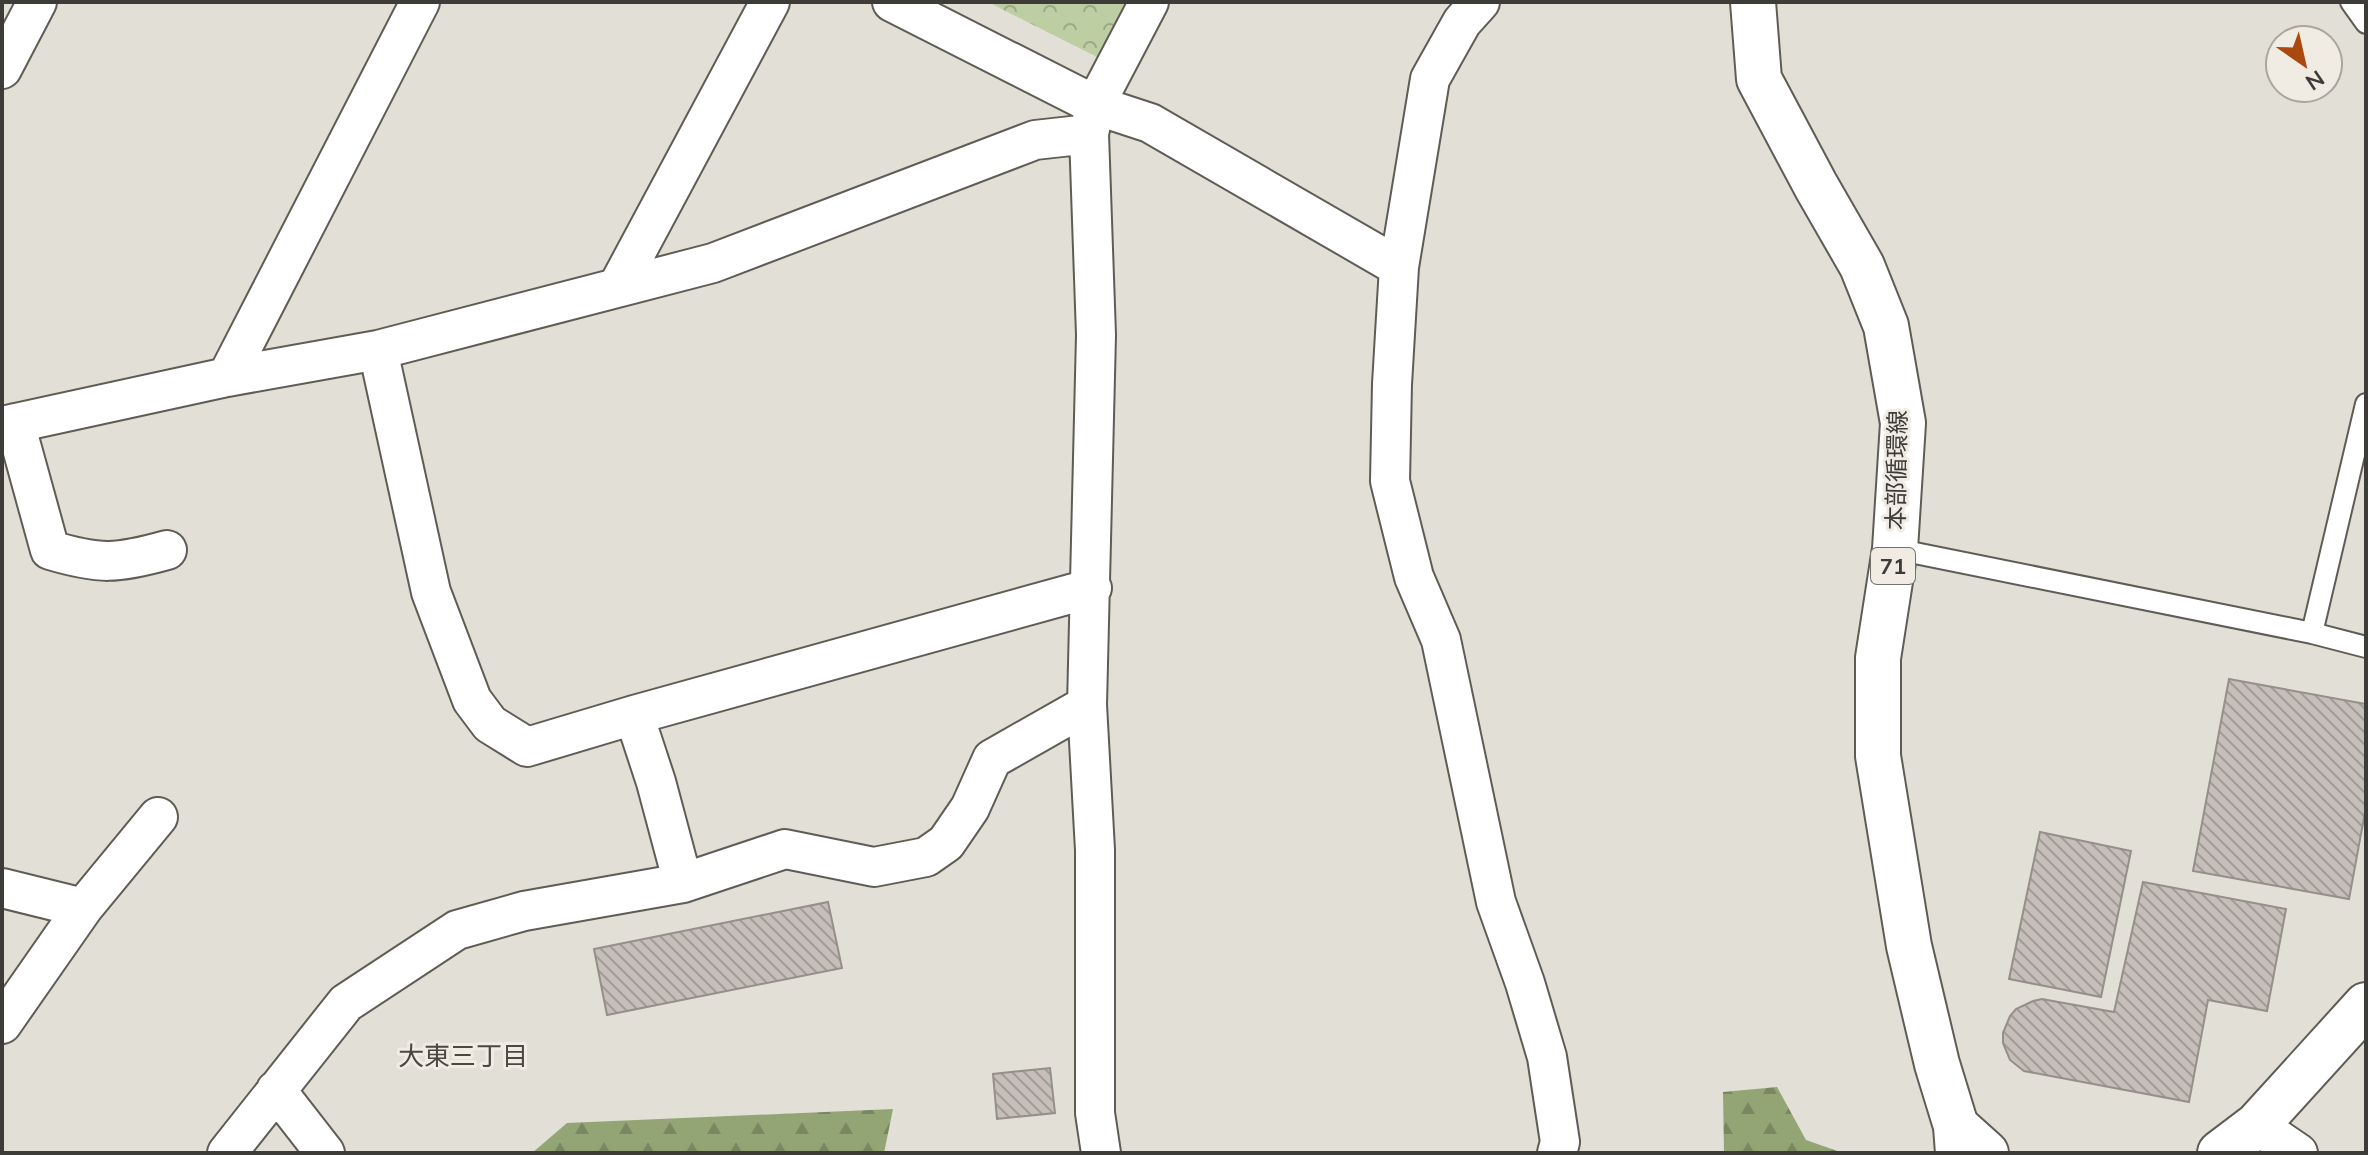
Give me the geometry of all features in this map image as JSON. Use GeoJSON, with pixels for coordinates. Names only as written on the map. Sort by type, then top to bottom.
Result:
{"type":"FeatureCollection","features":[{"type":"Feature","properties":{"kind":"main road","name":"本部循環線"},"geometry":{"type":"LineString","coordinates":[[1753,2],[1759,79],[1862,266],[1886,326],[1903,423],[1895,549],[1878,658],[1878,756],[1909,946],[1937,1064],[1967,1144]]}},
{"type":"Feature","properties":{"kind":"main road"},"geometry":{"type":"LineString","coordinates":[[2220,1153],[2257,1125],[2366,1005]]}},
{"type":"Feature","properties":{"kind":"street"},"geometry":{"type":"LineString","coordinates":[[2,69],[37,2]]}},
{"type":"Feature","properties":{"kind":"street"},"geometry":{"type":"LineString","coordinates":[[227,377],[420,2]]}},
{"type":"Feature","properties":{"kind":"street"},"geometry":{"type":"LineString","coordinates":[[618,286],[770,2]]}},
{"type":"Feature","properties":{"kind":"street"},"geometry":{"type":"LineString","coordinates":[[892,2],[1092,120]]}},
{"type":"Feature","properties":{"kind":"street"},"geometry":{"type":"LineString","coordinates":[[1101,1153],[1095,1113],[1095,850],[1087,705],[1096,335],[1092,120],[1149,2]]}},
{"type":"Feature","properties":{"kind":"street"},"geometry":{"type":"LineString","coordinates":[[1480,2],[1462,22],[1430,79],[1399,267],[1390,481],[1414,577],[1441,640],[1496,902],[1547,1057],[1560,1142],[1557,1153]]}},
{"type":"Feature","properties":{"kind":"street"},"geometry":{"type":"LineString","coordinates":[[167,550],[125,561],[85,560],[50,550],[9,424],[227,377],[378,350],[713,263],[1092,120],[1150,123],[1399,267]]}},
{"type":"Feature","properties":{"kind":"street"},"geometry":{"type":"LineString","coordinates":[[378,350],[431,592],[472,700],[490,724],[527,747],[1092,588]]}},
{"type":"Feature","properties":{"kind":"street"},"geometry":{"type":"LineString","coordinates":[[227,1153],[346,1003],[457,930],[524,911],[683,883],[785,849],[874,867],[926,857],[946,843],[970,808],[992,759],[1087,705]]}},
{"type":"Feature","properties":{"kind":"street"},"geometry":{"type":"LineString","coordinates":[[634,715],[683,883]]}},
{"type":"Feature","properties":{"kind":"street"},"geometry":{"type":"LineString","coordinates":[[2,1024],[83,908],[158,817]]}},
{"type":"Feature","properties":{"kind":"street"},"geometry":{"type":"LineString","coordinates":[[2,888],[83,908]]}},
{"type":"Feature","properties":{"kind":"street"},"geometry":{"type":"LineString","coordinates":[[276,1090],[325,1153]]}},
{"type":"Feature","properties":{"kind":"street"},"geometry":{"type":"LineString","coordinates":[[2257,1125],[2298,1153]]}},
{"type":"Feature","properties":{"kind":"lane"},"geometry":{"type":"LineString","coordinates":[[2351,2],[2366,23]]}},
{"type":"Feature","properties":{"kind":"lane"},"geometry":{"type":"LineString","coordinates":[[2312,633],[2366,404]]}},
{"type":"Feature","properties":{"kind":"lane"},"geometry":{"type":"LineString","coordinates":[[1895,549],[2312,633],[2366,647]]}},
{"type":"Feature","properties":{"kind":"green space"},"geometry":{"type":"Polygon","coordinates":[[[988,2],[1127,2],[1099,58],[988,2]]]}},
{"type":"Feature","properties":{"kind":"green space"},"geometry":{"type":"Polygon","coordinates":[[[1777,1087],[1806,1140],[1843,1153],[1724,1153],[1723,1092],[1777,1087]]]}},
{"type":"Feature","properties":{"kind":"green space"},"geometry":{"type":"Polygon","coordinates":[[[893,1109],[884,1153],[532,1153],[567,1123],[893,1109]]]}},
{"type":"Feature","properties":{"kind":"building"},"geometry":{"type":"Polygon","coordinates":[[[2229,679],[2366,704],[2366,807],[2349,899],[2193,871],[2229,679]]]}},
{"type":"Feature","properties":{"kind":"building"},"geometry":{"type":"Polygon","coordinates":[[[2040,832],[2131,851],[2101,997],[2009,979],[2040,832]]]}},
{"type":"Feature","properties":{"kind":"building"},"geometry":{"type":"Polygon","coordinates":[[[2143,882],[2286,909],[2267,1011],[2208,1000],[2189,1102],[2024,1071],[2010,1060],[2003,1043],[2003,1033],[2010,1016],[2016,1009],[2033,1001],[2042,999],[2114,1012],[2143,882]]]}},
{"type":"Feature","properties":{"kind":"building"},"geometry":{"type":"Polygon","coordinates":[[[828,902],[842,968],[607,1015],[594,949],[828,902]]]}},
{"type":"Feature","properties":{"kind":"building"},"geometry":{"type":"Polygon","coordinates":[[[1050,1068],[1055,1113],[997,1119],[993,1074],[1050,1068]]]}},
{"type":"Feature","properties":{"kind":"district","name":"大東三丁目"},"geometry":{"type":"Point","coordinates":[463,1056]}}]}
